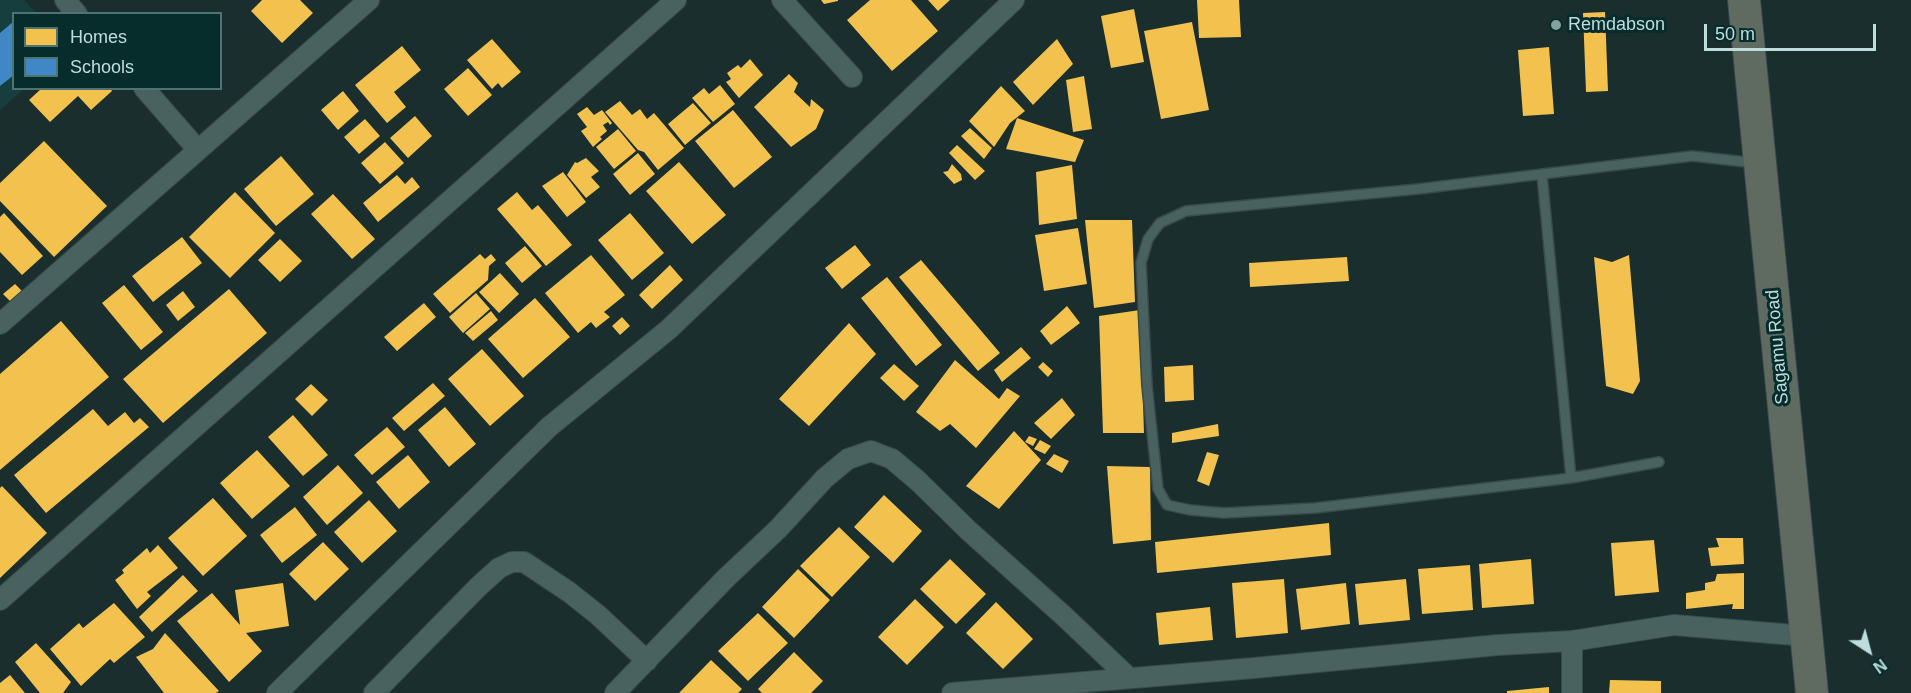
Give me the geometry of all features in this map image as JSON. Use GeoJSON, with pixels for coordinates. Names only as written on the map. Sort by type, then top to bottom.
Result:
{"type":"FeatureCollection","features":[{"type":"Feature","properties":{"kind":"highway","name":"Sagamu Road"},"geometry":{"type":"LineString","coordinates":[[1743,0],[1812,693]]}},
{"type":"Feature","properties":{"kind":"street"},"geometry":{"type":"LineString","coordinates":[[65,0],[75,12]]}},
{"type":"Feature","properties":{"kind":"street"},"geometry":{"type":"LineString","coordinates":[[0,324],[369,0]]}},
{"type":"Feature","properties":{"kind":"street"},"geometry":{"type":"LineString","coordinates":[[0,600],[676,0]]}},
{"type":"Feature","properties":{"kind":"street"},"geometry":{"type":"LineString","coordinates":[[782,0],[852,77]]}},
{"type":"Feature","properties":{"kind":"street"},"geometry":{"type":"LineString","coordinates":[[276,693],[549,427],[669,329],[1014,0]]}},
{"type":"Feature","properties":{"kind":"street"},"geometry":{"type":"LineString","coordinates":[[146,90],[198,150]]}},
{"type":"Feature","properties":{"kind":"street"},"geometry":{"type":"LineString","coordinates":[[615,693],[726,578],[778,529],[825,478],[848,459],[871,452],[892,459],[918,481],[1128,677]]}},
{"type":"Feature","properties":{"kind":"street"},"geometry":{"type":"LineString","coordinates":[[374,693],[478,587],[499,568],[512,562],[524,562],[569,592],[598,615],[647,661]]}},
{"type":"Feature","properties":{"kind":"street"},"geometry":{"type":"LineString","coordinates":[[952,693],[1498,645],[1572,641],[1674,625],[1806,636]]}},
{"type":"Feature","properties":{"kind":"street"},"geometry":{"type":"LineString","coordinates":[[1572,641],[1572,693]]}},
{"type":"Feature","properties":{"kind":"lane"},"geometry":{"type":"LineString","coordinates":[[1659,462],[1571,478],[1315,508],[1224,513],[1167,505],[1158,489],[1147,385],[1141,263],[1148,239],[1160,223],[1186,211],[1542,175],[1692,156],[1761,164]]}},
{"type":"Feature","properties":{"kind":"lane"},"geometry":{"type":"LineString","coordinates":[[1542,175],[1571,478]]}},
{"type":"Feature","properties":{"kind":"shaded area"},"geometry":{"type":"Polygon","coordinates":[[[0,0],[24,0],[35,12],[12,12],[12,90],[23,90],[0,110],[0,0]]]}},
{"type":"Feature","properties":{"kind":"building: Homes"},"geometry":{"type":"Polygon","coordinates":[[[262,0],[300,0],[313,13],[282,43],[251,11],[262,0]]]}},
{"type":"Feature","properties":{"kind":"building: Homes"},"geometry":{"type":"Polygon","coordinates":[[[821,0],[838,0],[838,1],[824,4],[821,0]]]}},
{"type":"Feature","properties":{"kind":"building: Homes"},"geometry":{"type":"Polygon","coordinates":[[[870,0],[911,0],[938,31],[892,71],[847,20],[870,0]]]}},
{"type":"Feature","properties":{"kind":"building: Homes"},"geometry":{"type":"Polygon","coordinates":[[[928,0],[950,0],[938,11],[928,0]]]}},
{"type":"Feature","properties":{"kind":"building: Homes"},"geometry":{"type":"Polygon","coordinates":[[[1197,0],[1239,0],[1241,37],[1199,38],[1197,0]]]}},
{"type":"Feature","properties":{"kind":"building: Homes"},"geometry":{"type":"Polygon","coordinates":[[[1134,9],[1144,62],[1111,68],[1101,16],[1134,9]]]}},
{"type":"Feature","properties":{"kind":"building: Homes"},"geometry":{"type":"Polygon","coordinates":[[[1605,12],[1608,91],[1586,92],[1583,13],[1605,12]]]}},
{"type":"Feature","properties":{"kind":"building: Homes"},"geometry":{"type":"Polygon","coordinates":[[[1192,22],[1209,110],[1161,119],[1144,31],[1192,22]]]}},
{"type":"Feature","properties":{"kind":"building: Homes"},"geometry":{"type":"Polygon","coordinates":[[[492,39],[521,72],[502,88],[498,83],[492,89],[467,60],[492,39]]]}},
{"type":"Feature","properties":{"kind":"building: Homes"},"geometry":{"type":"Polygon","coordinates":[[[1057,39],[1073,64],[1033,105],[1013,82],[1057,39]]]}},
{"type":"Feature","properties":{"kind":"building: Homes"},"geometry":{"type":"Polygon","coordinates":[[[402,46],[421,70],[394,92],[406,107],[387,123],[355,85],[402,46]]]}},
{"type":"Feature","properties":{"kind":"building: Homes"},"geometry":{"type":"Polygon","coordinates":[[[1549,47],[1554,114],[1523,116],[1518,50],[1549,47]]]}},
{"type":"Feature","properties":{"kind":"building: Homes"},"geometry":{"type":"Polygon","coordinates":[[[750,59],[763,75],[739,98],[726,82],[731,79],[727,73],[738,65],[741,68],[750,59]]]}},
{"type":"Feature","properties":{"kind":"building: Homes"},"geometry":{"type":"Polygon","coordinates":[[[468,68],[492,95],[468,116],[444,89],[468,68]]]}},
{"type":"Feature","properties":{"kind":"building: Homes"},"geometry":{"type":"Polygon","coordinates":[[[789,74],[798,83],[794,92],[810,107],[811,99],[824,110],[816,129],[791,147],[754,107],[789,74]]]}},
{"type":"Feature","properties":{"kind":"building: Homes"},"geometry":{"type":"Polygon","coordinates":[[[1084,76],[1092,129],[1073,132],[1066,80],[1084,76]]]}},
{"type":"Feature","properties":{"kind":"building: Homes"},"geometry":{"type":"Polygon","coordinates":[[[720,85],[735,104],[713,122],[692,98],[704,88],[709,94],[720,85]]]}},
{"type":"Feature","properties":{"kind":"building: Homes"},"geometry":{"type":"Polygon","coordinates":[[[1001,86],[1025,111],[1010,123],[994,147],[969,121],[1001,86]]]}},
{"type":"Feature","properties":{"kind":"building: Homes"},"geometry":{"type":"Polygon","coordinates":[[[40,90],[112,91],[91,110],[78,96],[50,122],[29,100],[40,90]]]}},
{"type":"Feature","properties":{"kind":"building: Homes"},"geometry":{"type":"Polygon","coordinates":[[[343,91],[359,111],[338,130],[321,110],[343,91]]]}},
{"type":"Feature","properties":{"kind":"building: Homes"},"geometry":{"type":"Polygon","coordinates":[[[620,101],[632,115],[640,109],[647,119],[654,113],[684,148],[658,170],[644,152],[638,150],[605,112],[620,101]]]}},
{"type":"Feature","properties":{"kind":"building: Homes"},"geometry":{"type":"Polygon","coordinates":[[[693,103],[711,123],[685,145],[668,124],[693,103]]]}},
{"type":"Feature","properties":{"kind":"building: Homes"},"geometry":{"type":"Polygon","coordinates":[[[587,107],[594,115],[602,110],[612,123],[610,125],[608,122],[603,125],[607,131],[593,147],[581,131],[587,127],[577,114],[587,107]]]}},
{"type":"Feature","properties":{"kind":"building: Homes"},"geometry":{"type":"Polygon","coordinates":[[[733,110],[772,157],[734,188],[695,141],[733,110]]]}},
{"type":"Feature","properties":{"kind":"building: Homes"},"geometry":{"type":"Polygon","coordinates":[[[415,116],[432,136],[408,158],[390,138],[415,116]]]}},
{"type":"Feature","properties":{"kind":"building: Homes"},"geometry":{"type":"Polygon","coordinates":[[[1017,118],[1084,140],[1075,162],[1006,149],[1017,118]]]}},
{"type":"Feature","properties":{"kind":"building: Homes"},"geometry":{"type":"Polygon","coordinates":[[[365,119],[380,136],[359,154],[344,137],[365,119]]]}},
{"type":"Feature","properties":{"kind":"building: Homes"},"geometry":{"type":"Polygon","coordinates":[[[970,128],[992,148],[984,159],[961,136],[970,128]]]}},
{"type":"Feature","properties":{"kind":"building: Homes"},"geometry":{"type":"Polygon","coordinates":[[[618,129],[636,151],[614,169],[596,147],[618,129]]]}},
{"type":"Feature","properties":{"kind":"building: Homes"},"geometry":{"type":"Polygon","coordinates":[[[44,141],[107,206],[54,257],[0,201],[0,183],[44,141]]]}},
{"type":"Feature","properties":{"kind":"building: Homes"},"geometry":{"type":"Polygon","coordinates":[[[385,142],[404,163],[380,184],[361,163],[385,142]]]}},
{"type":"Feature","properties":{"kind":"building: Homes"},"geometry":{"type":"Polygon","coordinates":[[[957,145],[985,171],[975,180],[949,153],[957,145]]]}},
{"type":"Feature","properties":{"kind":"building: Homes"},"geometry":{"type":"Polygon","coordinates":[[[638,153],[655,174],[630,195],[613,174],[638,153]]]}},
{"type":"Feature","properties":{"kind":"building: Homes"},"geometry":{"type":"Polygon","coordinates":[[[281,156],[314,194],[276,226],[244,189],[281,156]]]}},
{"type":"Feature","properties":{"kind":"building: Homes"},"geometry":{"type":"Polygon","coordinates":[[[586,158],[599,171],[591,177],[600,187],[586,198],[567,175],[575,162],[586,158]]]}},
{"type":"Feature","properties":{"kind":"building: Homes"},"geometry":{"type":"Polygon","coordinates":[[[679,162],[726,215],[692,244],[646,191],[679,162]]]}},
{"type":"Feature","properties":{"kind":"building: Homes"},"geometry":{"type":"Polygon","coordinates":[[[952,164],[961,174],[962,180],[954,184],[943,172],[948,171],[952,164]]]}},
{"type":"Feature","properties":{"kind":"building: Homes"},"geometry":{"type":"Polygon","coordinates":[[[1072,165],[1077,219],[1039,225],[1036,172],[1072,165]]]}},
{"type":"Feature","properties":{"kind":"building: Homes"},"geometry":{"type":"Polygon","coordinates":[[[563,172],[586,202],[567,217],[542,186],[563,172]]]}},
{"type":"Feature","properties":{"kind":"building: Homes"},"geometry":{"type":"Polygon","coordinates":[[[397,175],[405,184],[412,177],[420,187],[378,222],[363,203],[397,175]]]}},
{"type":"Feature","properties":{"kind":"building: Homes"},"geometry":{"type":"Polygon","coordinates":[[[235,192],[275,233],[230,278],[189,237],[235,192]]]}},
{"type":"Feature","properties":{"kind":"building: Homes"},"geometry":{"type":"Polygon","coordinates":[[[517,192],[532,210],[538,205],[572,245],[546,266],[497,209],[517,192]]]}},
{"type":"Feature","properties":{"kind":"building: Homes"},"geometry":{"type":"Polygon","coordinates":[[[333,194],[375,239],[352,259],[311,214],[333,194]]]}},
{"type":"Feature","properties":{"kind":"building: Homes"},"geometry":{"type":"Polygon","coordinates":[[[4,213],[43,256],[22,275],[0,252],[0,217],[4,213]]]}},
{"type":"Feature","properties":{"kind":"building: Homes"},"geometry":{"type":"Polygon","coordinates":[[[630,213],[664,253],[632,280],[598,240],[630,213]]]}},
{"type":"Feature","properties":{"kind":"building: Homes"},"geometry":{"type":"Polygon","coordinates":[[[1085,220],[1132,220],[1135,302],[1094,308],[1085,220]]]}},
{"type":"Feature","properties":{"kind":"building: Homes"},"geometry":{"type":"Polygon","coordinates":[[[1078,228],[1087,284],[1044,291],[1035,235],[1078,228]]]}},
{"type":"Feature","properties":{"kind":"building: Homes"},"geometry":{"type":"Polygon","coordinates":[[[182,237],[202,263],[153,302],[132,276],[182,237]]]}},
{"type":"Feature","properties":{"kind":"building: Homes"},"geometry":{"type":"Polygon","coordinates":[[[280,239],[302,261],[280,282],[258,260],[280,239]]]}},
{"type":"Feature","properties":{"kind":"building: Homes"},"geometry":{"type":"Polygon","coordinates":[[[855,245],[871,265],[842,289],[825,268],[855,245]]]}},
{"type":"Feature","properties":{"kind":"building: Homes"},"geometry":{"type":"Polygon","coordinates":[[[525,246],[542,266],[522,283],[505,263],[525,246]]]}},
{"type":"Feature","properties":{"kind":"building: Homes"},"geometry":{"type":"Polygon","coordinates":[[[480,254],[485,259],[491,254],[496,260],[489,266],[488,280],[450,313],[433,294],[480,254]]]}},
{"type":"Feature","properties":{"kind":"building: Homes"},"geometry":{"type":"Polygon","coordinates":[[[591,255],[625,295],[604,312],[610,317],[596,328],[591,322],[578,333],[545,293],[591,255]]]}},
{"type":"Feature","properties":{"kind":"building: Homes"},"geometry":{"type":"Polygon","coordinates":[[[1629,255],[1640,381],[1633,394],[1606,386],[1594,257],[1612,262],[1629,255]]]}},
{"type":"Feature","properties":{"kind":"building: Homes"},"geometry":{"type":"Polygon","coordinates":[[[1347,257],[1349,281],[1250,287],[1249,263],[1347,257]]]}},
{"type":"Feature","properties":{"kind":"building: Homes"},"geometry":{"type":"Polygon","coordinates":[[[921,260],[1000,353],[978,371],[899,277],[921,260]]]}},
{"type":"Feature","properties":{"kind":"building: Homes"},"geometry":{"type":"Polygon","coordinates":[[[670,265],[683,280],[652,309],[639,295],[670,265]]]}},
{"type":"Feature","properties":{"kind":"building: Homes"},"geometry":{"type":"Polygon","coordinates":[[[500,273],[519,294],[499,313],[479,292],[500,273]]]}},
{"type":"Feature","properties":{"kind":"building: Homes"},"geometry":{"type":"Polygon","coordinates":[[[887,277],[942,345],[916,366],[861,298],[887,277]]]}},
{"type":"Feature","properties":{"kind":"building: Homes"},"geometry":{"type":"Polygon","coordinates":[[[15,284],[23,292],[12,303],[3,294],[15,284]]]}},
{"type":"Feature","properties":{"kind":"building: Homes"},"geometry":{"type":"Polygon","coordinates":[[[124,285],[163,332],[141,350],[102,303],[124,285]]]}},
{"type":"Feature","properties":{"kind":"building: Homes"},"geometry":{"type":"Polygon","coordinates":[[[229,289],[267,333],[163,423],[123,379],[229,289]]]}},
{"type":"Feature","properties":{"kind":"building: Homes"},"geometry":{"type":"Polygon","coordinates":[[[183,291],[195,307],[178,321],[166,305],[183,291]]]}},
{"type":"Feature","properties":{"kind":"building: Homes"},"geometry":{"type":"Polygon","coordinates":[[[476,293],[490,309],[463,333],[449,317],[476,293]]]}},
{"type":"Feature","properties":{"kind":"building: Homes"},"geometry":{"type":"Polygon","coordinates":[[[535,298],[570,337],[523,378],[488,339],[535,298]]]}},
{"type":"Feature","properties":{"kind":"building: Homes"},"geometry":{"type":"Polygon","coordinates":[[[424,303],[436,317],[397,351],[384,337],[424,303]]]}},
{"type":"Feature","properties":{"kind":"building: Homes"},"geometry":{"type":"Polygon","coordinates":[[[1067,306],[1080,323],[1051,345],[1040,331],[1067,306]]]}},
{"type":"Feature","properties":{"kind":"building: Homes"},"geometry":{"type":"Polygon","coordinates":[[[1140,310],[1144,433],[1103,433],[1099,316],[1140,310]]]}},
{"type":"Feature","properties":{"kind":"building: Homes"},"geometry":{"type":"Polygon","coordinates":[[[491,311],[498,320],[473,341],[465,333],[491,311]]]}},
{"type":"Feature","properties":{"kind":"building: Homes"},"geometry":{"type":"Polygon","coordinates":[[[622,317],[630,326],[620,335],[612,326],[622,317]]]}},
{"type":"Feature","properties":{"kind":"building: Homes"},"geometry":{"type":"Polygon","coordinates":[[[61,321],[109,377],[0,470],[0,374],[61,321]]]}},
{"type":"Feature","properties":{"kind":"building: Homes"},"geometry":{"type":"Polygon","coordinates":[[[849,323],[876,354],[809,426],[779,399],[849,323]]]}},
{"type":"Feature","properties":{"kind":"building: Homes"},"geometry":{"type":"Polygon","coordinates":[[[1021,347],[1031,358],[1002,382],[994,370],[1021,347]]]}},
{"type":"Feature","properties":{"kind":"building: Homes"},"geometry":{"type":"Polygon","coordinates":[[[482,349],[524,396],[490,426],[448,379],[482,349]]]}},
{"type":"Feature","properties":{"kind":"building: Homes"},"geometry":{"type":"Polygon","coordinates":[[[955,360],[999,399],[1007,388],[1020,396],[976,448],[950,424],[940,431],[916,412],[955,360]]]}},
{"type":"Feature","properties":{"kind":"building: Homes"},"geometry":{"type":"Polygon","coordinates":[[[1043,362],[1053,371],[1048,377],[1038,367],[1043,362]]]}},
{"type":"Feature","properties":{"kind":"building: Homes"},"geometry":{"type":"Polygon","coordinates":[[[894,364],[919,386],[904,401],[880,378],[894,364]]]}},
{"type":"Feature","properties":{"kind":"building: Homes"},"geometry":{"type":"Polygon","coordinates":[[[1193,365],[1194,400],[1165,402],[1164,367],[1193,365]]]}},
{"type":"Feature","properties":{"kind":"building: Homes"},"geometry":{"type":"Polygon","coordinates":[[[433,383],[445,396],[404,431],[392,418],[433,383]]]}},
{"type":"Feature","properties":{"kind":"building: Homes"},"geometry":{"type":"Polygon","coordinates":[[[311,384],[328,400],[312,416],[295,399],[311,384]]]}},
{"type":"Feature","properties":{"kind":"building: Homes"},"geometry":{"type":"Polygon","coordinates":[[[1062,398],[1075,415],[1051,439],[1034,423],[1062,398]]]}},
{"type":"Feature","properties":{"kind":"building: Homes"},"geometry":{"type":"Polygon","coordinates":[[[445,407],[476,444],[449,467],[418,430],[445,407]]]}},
{"type":"Feature","properties":{"kind":"building: Homes"},"geometry":{"type":"Polygon","coordinates":[[[93,409],[108,426],[125,412],[134,423],[140,418],[149,427],[46,513],[14,475],[93,409]]]}},
{"type":"Feature","properties":{"kind":"building: Homes"},"geometry":{"type":"Polygon","coordinates":[[[293,415],[328,455],[303,476],[268,437],[293,415]]]}},
{"type":"Feature","properties":{"kind":"building: Homes"},"geometry":{"type":"Polygon","coordinates":[[[1218,424],[1219,436],[1172,443],[1172,433],[1218,424]]]}},
{"type":"Feature","properties":{"kind":"building: Homes"},"geometry":{"type":"Polygon","coordinates":[[[387,427],[405,447],[372,475],[354,455],[387,427]]]}},
{"type":"Feature","properties":{"kind":"building: Homes"},"geometry":{"type":"Polygon","coordinates":[[[1014,431],[1041,460],[999,509],[966,486],[1014,431]]]}},
{"type":"Feature","properties":{"kind":"building: Homes"},"geometry":{"type":"Polygon","coordinates":[[[1029,436],[1037,439],[1033,446],[1025,442],[1029,436]]]}},
{"type":"Feature","properties":{"kind":"building: Homes"},"geometry":{"type":"Polygon","coordinates":[[[1040,440],[1051,446],[1045,454],[1034,449],[1040,440]]]}},
{"type":"Feature","properties":{"kind":"building: Homes"},"geometry":{"type":"Polygon","coordinates":[[[257,450],[290,486],[252,519],[220,483],[257,450]]]}},
{"type":"Feature","properties":{"kind":"building: Homes"},"geometry":{"type":"Polygon","coordinates":[[[1207,452],[1219,455],[1209,486],[1197,481],[1207,452]]]}},
{"type":"Feature","properties":{"kind":"building: Homes"},"geometry":{"type":"Polygon","coordinates":[[[1054,454],[1069,461],[1062,473],[1046,464],[1054,454]]]}},
{"type":"Feature","properties":{"kind":"building: Homes"},"geometry":{"type":"Polygon","coordinates":[[[408,455],[430,482],[399,509],[376,482],[408,455]]]}},
{"type":"Feature","properties":{"kind":"building: Homes"},"geometry":{"type":"Polygon","coordinates":[[[338,465],[363,493],[327,525],[303,497],[338,465]]]}},
{"type":"Feature","properties":{"kind":"building: Homes"},"geometry":{"type":"Polygon","coordinates":[[[1107,466],[1150,467],[1151,540],[1113,544],[1107,466]]]}},
{"type":"Feature","properties":{"kind":"building: Homes"},"geometry":{"type":"Polygon","coordinates":[[[2,486],[47,533],[0,578],[0,488],[2,486]]]}},
{"type":"Feature","properties":{"kind":"building: Homes"},"geometry":{"type":"Polygon","coordinates":[[[884,495],[922,531],[893,563],[854,527],[884,495]]]}},
{"type":"Feature","properties":{"kind":"building: Homes"},"geometry":{"type":"Polygon","coordinates":[[[213,498],[247,536],[203,576],[168,538],[213,498]]]}},
{"type":"Feature","properties":{"kind":"building: Homes"},"geometry":{"type":"Polygon","coordinates":[[[369,500],[397,531],[362,563],[334,532],[369,500]]]}},
{"type":"Feature","properties":{"kind":"building: Homes"},"geometry":{"type":"Polygon","coordinates":[[[295,507],[317,535],[282,563],[260,535],[295,507]]]}},
{"type":"Feature","properties":{"kind":"building: Homes"},"geometry":{"type":"Polygon","coordinates":[[[1329,523],[1331,555],[1157,573],[1155,542],[1329,523]]]}},
{"type":"Feature","properties":{"kind":"building: Homes"},"geometry":{"type":"Polygon","coordinates":[[[839,527],[870,557],[832,597],[800,566],[839,527]]]}},
{"type":"Feature","properties":{"kind":"building: Homes"},"geometry":{"type":"Polygon","coordinates":[[[1716,538],[1743,538],[1744,564],[1711,566],[1708,548],[1719,547],[1716,538]]]}},
{"type":"Feature","properties":{"kind":"building: Homes"},"geometry":{"type":"Polygon","coordinates":[[[1654,540],[1659,592],[1615,596],[1611,543],[1654,540]]]}},
{"type":"Feature","properties":{"kind":"building: Homes"},"geometry":{"type":"Polygon","coordinates":[[[323,542],[349,569],[315,601],[289,574],[323,542]]]}},
{"type":"Feature","properties":{"kind":"building: Homes"},"geometry":{"type":"Polygon","coordinates":[[[158,545],[178,568],[147,592],[151,596],[137,609],[115,580],[124,573],[122,570],[147,548],[150,553],[158,545]]]}},
{"type":"Feature","properties":{"kind":"building: Homes"},"geometry":{"type":"Polygon","coordinates":[[[950,559],[986,594],[956,624],[920,589],[950,559]]]}},
{"type":"Feature","properties":{"kind":"building: Homes"},"geometry":{"type":"Polygon","coordinates":[[[1531,559],[1534,604],[1482,608],[1479,564],[1531,559]]]}},
{"type":"Feature","properties":{"kind":"building: Homes"},"geometry":{"type":"Polygon","coordinates":[[[1470,565],[1473,610],[1422,614],[1418,569],[1470,565]]]}},
{"type":"Feature","properties":{"kind":"building: Homes"},"geometry":{"type":"Polygon","coordinates":[[[798,569],[830,600],[794,638],[762,607],[798,569]]]}},
{"type":"Feature","properties":{"kind":"building: Homes"},"geometry":{"type":"Polygon","coordinates":[[[1744,573],[1744,609],[1732,609],[1733,604],[1686,609],[1686,593],[1705,590],[1705,583],[1715,581],[1717,574],[1744,573]]]}},
{"type":"Feature","properties":{"kind":"building: Homes"},"geometry":{"type":"Polygon","coordinates":[[[183,575],[198,591],[152,632],[139,617],[183,575]]]}},
{"type":"Feature","properties":{"kind":"building: Homes"},"geometry":{"type":"Polygon","coordinates":[[[1284,579],[1288,633],[1236,638],[1232,583],[1284,579]]]}},
{"type":"Feature","properties":{"kind":"building: Homes"},"geometry":{"type":"Polygon","coordinates":[[[1406,579],[1410,620],[1359,625],[1355,584],[1406,579]]]}},
{"type":"Feature","properties":{"kind":"building: Homes"},"geometry":{"type":"Polygon","coordinates":[[[283,583],[289,626],[246,633],[262,651],[229,682],[177,621],[212,593],[240,625],[235,590],[283,583]]]}},
{"type":"Feature","properties":{"kind":"building: Homes"},"geometry":{"type":"Polygon","coordinates":[[[1346,583],[1350,624],[1301,630],[1296,589],[1346,583]]]}},
{"type":"Feature","properties":{"kind":"building: Homes"},"geometry":{"type":"Polygon","coordinates":[[[915,599],[944,627],[907,665],[878,637],[915,599]]]}},
{"type":"Feature","properties":{"kind":"building: Homes"},"geometry":{"type":"Polygon","coordinates":[[[996,602],[1033,639],[1003,669],[966,633],[996,602]]]}},
{"type":"Feature","properties":{"kind":"building: Homes"},"geometry":{"type":"Polygon","coordinates":[[[114,603],[145,637],[114,663],[110,659],[81,686],[50,649],[79,623],[83,628],[114,603]]]}},
{"type":"Feature","properties":{"kind":"building: Homes"},"geometry":{"type":"Polygon","coordinates":[[[1210,607],[1213,640],[1159,645],[1156,613],[1210,607]]]}},
{"type":"Feature","properties":{"kind":"building: Homes"},"geometry":{"type":"Polygon","coordinates":[[[758,613],[788,643],[748,681],[718,651],[758,613]]]}},
{"type":"Feature","properties":{"kind":"building: Homes"},"geometry":{"type":"Polygon","coordinates":[[[165,633],[219,691],[216,693],[164,693],[136,657],[153,649],[165,633]]]}},
{"type":"Feature","properties":{"kind":"building: Homes"},"geometry":{"type":"Polygon","coordinates":[[[36,643],[71,682],[63,693],[40,693],[15,662],[36,643]]]}},
{"type":"Feature","properties":{"kind":"building: Homes"},"geometry":{"type":"Polygon","coordinates":[[[794,652],[823,681],[811,693],[762,693],[758,689],[794,652]]]}},
{"type":"Feature","properties":{"kind":"building: Homes"},"geometry":{"type":"Polygon","coordinates":[[[711,660],[742,689],[738,693],[679,693],[711,660]]]}},
{"type":"Feature","properties":{"kind":"building: Homes"},"geometry":{"type":"Polygon","coordinates":[[[10,675],[25,693],[0,693],[0,683],[10,675]]]}},
{"type":"Feature","properties":{"kind":"building: Homes"},"geometry":{"type":"Polygon","coordinates":[[[1610,680],[1661,681],[1661,693],[1609,693],[1610,680]]]}},
{"type":"Feature","properties":{"kind":"building: Homes"},"geometry":{"type":"Polygon","coordinates":[[[1549,687],[1549,693],[1507,693],[1507,691],[1549,687]]]}},
{"type":"Feature","properties":{"kind":"building: Schools"},"geometry":{"type":"Polygon","coordinates":[[[12,23],[12,77],[0,86],[0,33],[12,23]]]}},
{"type":"Feature","properties":{"kind":"place","name":"Remdabson"},"geometry":{"type":"Point","coordinates":[1556,25]}}]}
